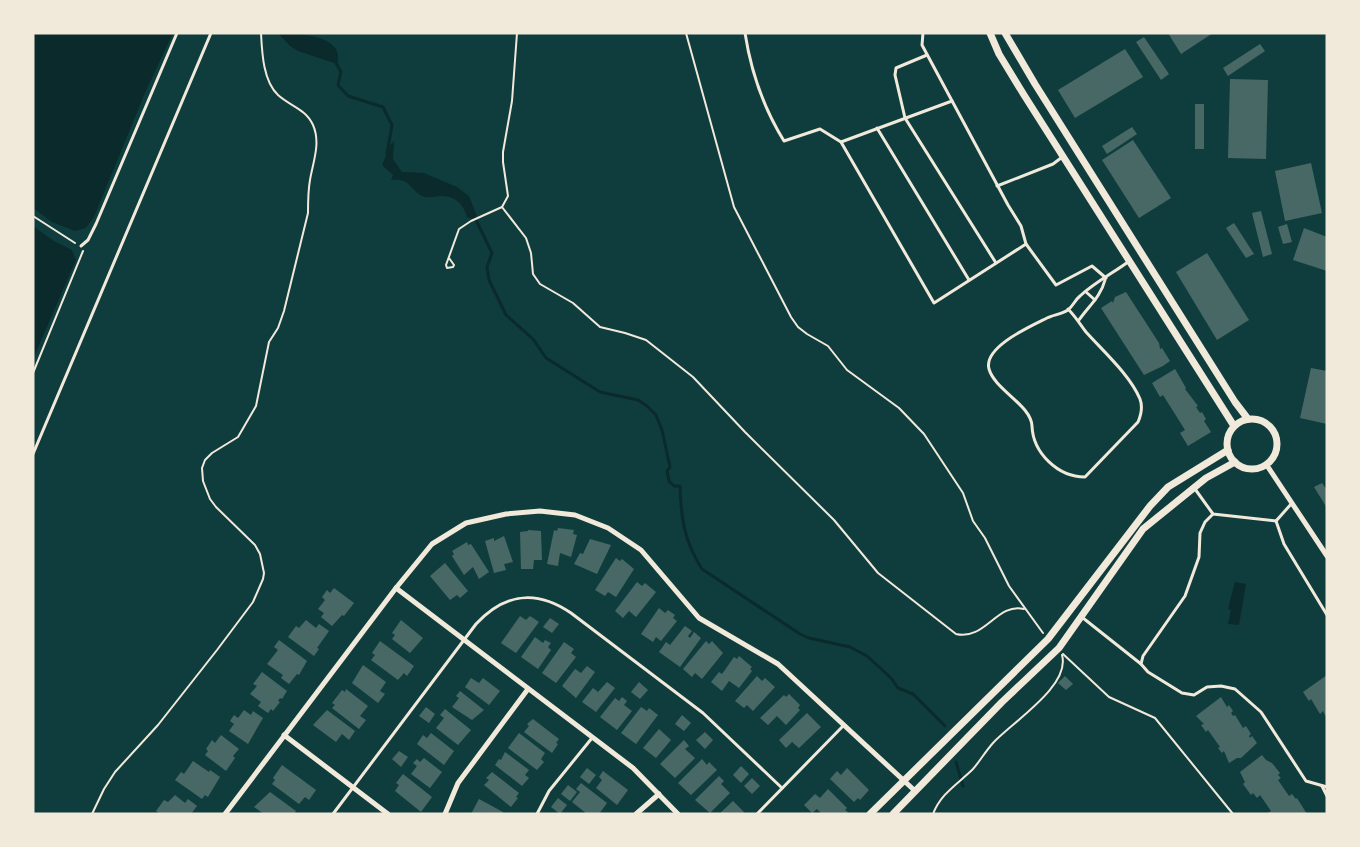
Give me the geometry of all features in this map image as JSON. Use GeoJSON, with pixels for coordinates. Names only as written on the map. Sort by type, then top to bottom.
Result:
{"type":"FeatureCollection","features":[{"type":"Feature","properties":{"kind":"street"},"geometry":{"type":"LineString","coordinates":[[990,33],[999,54],[1234,426]]}},
{"type":"Feature","properties":{"kind":"street"},"geometry":{"type":"LineString","coordinates":[[1005,33],[1248,419]]}},
{"type":"Feature","properties":{"kind":"street"},"geometry":{"type":"LineString","coordinates":[[1248,419],[1268,424],[1276,437],[1276,452],[1266,464],[1250,469],[1235,462],[1228,450],[1228,437],[1234,426],[1248,419]]}},
{"type":"Feature","properties":{"kind":"street"},"geometry":{"type":"LineString","coordinates":[[870,814],[1048,639],[1150,506],[1168,487],[1228,450]]}},
{"type":"Feature","properties":{"kind":"street"},"geometry":{"type":"LineString","coordinates":[[893,814],[1002,702],[1059,648],[1143,529],[1206,478],[1235,462]]}},
{"type":"Feature","properties":{"kind":"street"},"geometry":{"type":"LineString","coordinates":[[1266,464],[1327,556]]}},
{"type":"Feature","properties":{"kind":"street"},"geometry":{"type":"LineString","coordinates":[[225,814],[432,544],[466,523],[540,511],[575,515],[608,528],[641,550],[699,618],[778,664],[914,790]]}},
{"type":"Feature","properties":{"kind":"street"},"geometry":{"type":"LineString","coordinates":[[396,588],[633,768],[678,814]]}},
{"type":"Feature","properties":{"kind":"street"},"geometry":{"type":"LineString","coordinates":[[445,814],[458,783],[528,689]]}},
{"type":"Feature","properties":{"kind":"street"},"geometry":{"type":"LineString","coordinates":[[284,735],[388,814]]}},
{"type":"Feature","properties":{"kind":"street"},"geometry":{"type":"LineString","coordinates":[[636,814],[659,794]]}},
{"type":"Feature","properties":{"kind":"lane"},"geometry":{"type":"LineString","coordinates":[[81,246],[88,240],[96,225],[177,33]]}},
{"type":"Feature","properties":{"kind":"lane"},"geometry":{"type":"LineString","coordinates":[[33,454],[211,33]]}},
{"type":"Feature","properties":{"kind":"lane"},"geometry":{"type":"LineString","coordinates":[[745,33],[750,65],[773,123],[784,141],[820,129],[841,142],[934,303],[1026,243]]}},
{"type":"Feature","properties":{"kind":"lane"},"geometry":{"type":"LineString","coordinates":[[923,33],[922,45],[1022,226],[1026,243],[1056,285],[1092,266],[1106,278]]}},
{"type":"Feature","properties":{"kind":"lane"},"geometry":{"type":"LineString","coordinates":[[927,55],[896,68],[905,118],[996,263]]}},
{"type":"Feature","properties":{"kind":"lane"},"geometry":{"type":"LineString","coordinates":[[841,142],[952,100]]}},
{"type":"Feature","properties":{"kind":"lane"},"geometry":{"type":"LineString","coordinates":[[877,128],[969,280]]}},
{"type":"Feature","properties":{"kind":"lane"},"geometry":{"type":"LineString","coordinates":[[998,186],[1053,164],[1063,156]]}},
{"type":"Feature","properties":{"kind":"lane"},"geometry":{"type":"LineString","coordinates":[[1068,309],[1116,363],[1140,400],[1142,413],[1138,422],[1085,477],[1066,475],[1053,466],[1033,439],[1032,421],[1025,410],[1011,398],[989,368],[989,357],[995,349],[1038,323],[1068,309],[1086,292],[1130,261]]}},
{"type":"Feature","properties":{"kind":"lane"},"geometry":{"type":"LineString","coordinates":[[1079,320],[1102,292],[1106,278]]}},
{"type":"Feature","properties":{"kind":"lane"},"geometry":{"type":"LineString","coordinates":[[1086,292],[1095,300]]}},
{"type":"Feature","properties":{"kind":"lane"},"geometry":{"type":"LineString","coordinates":[[1194,488],[1213,514],[1276,521]]}},
{"type":"Feature","properties":{"kind":"lane"},"geometry":{"type":"LineString","coordinates":[[1276,521],[1292,503]]}},
{"type":"Feature","properties":{"kind":"lane"},"geometry":{"type":"LineString","coordinates":[[1141,664],[1143,656],[1185,596],[1199,556],[1200,533],[1204,522],[1213,514]]}},
{"type":"Feature","properties":{"kind":"lane"},"geometry":{"type":"LineString","coordinates":[[1276,521],[1284,544],[1327,615]]}},
{"type":"Feature","properties":{"kind":"lane"},"geometry":{"type":"LineString","coordinates":[[333,814],[476,624],[496,606],[524,598],[550,601],[571,613],[703,713],[782,789]]}},
{"type":"Feature","properties":{"kind":"lane"},"geometry":{"type":"LineString","coordinates":[[1081,617],[1148,672],[1182,693],[1194,695],[1207,687],[1221,686],[1236,689],[1261,712],[1306,781],[1327,787]]}},
{"type":"Feature","properties":{"kind":"lane"},"geometry":{"type":"LineString","coordinates":[[757,814],[844,725]]}},
{"type":"Feature","properties":{"kind":"lane"},"geometry":{"type":"LineString","coordinates":[[537,814],[549,791],[592,738]]}},
{"type":"Feature","properties":{"kind":"lane"},"geometry":{"type":"LineString","coordinates":[[1322,786],[1327,796]]}},
{"type":"Feature","properties":{"kind":"path"},"geometry":{"type":"LineString","coordinates":[[92,814],[115,772],[158,724],[237,625],[253,602],[263,579],[260,554],[255,545],[216,507],[203,481],[202,468],[205,460],[212,453],[238,437],[249,422],[256,406],[269,342],[278,328],[284,311],[308,213],[308,196],[316,151],[315,131],[304,112],[278,95],[273,89],[265,67],[261,33]]}},
{"type":"Feature","properties":{"kind":"path"},"geometry":{"type":"LineString","coordinates":[[449,258],[459,229],[502,207],[508,196],[503,162],[512,100],[517,33]]}},
{"type":"Feature","properties":{"kind":"path"},"geometry":{"type":"LineString","coordinates":[[686,33],[732,201],[752,245],[791,317],[798,327],[828,346],[847,370],[899,408],[924,434],[963,493],[973,521],[1024,609],[1048,639]]}},
{"type":"Feature","properties":{"kind":"path"},"geometry":{"type":"LineString","coordinates":[[502,207],[526,238],[531,254],[533,274],[540,284],[573,303],[600,327],[646,340],[687,372],[834,520],[878,573],[900,591],[961,636],[974,634],[1010,608],[1024,609]]}},
{"type":"Feature","properties":{"kind":"path"},"geometry":{"type":"LineString","coordinates":[[33,216],[81,246],[83,254],[33,373]]}},
{"type":"Feature","properties":{"kind":"path"},"geometry":{"type":"LineString","coordinates":[[933,814],[940,800],[979,763],[992,744],[1053,687],[1064,658],[1059,648]]}},
{"type":"Feature","properties":{"kind":"path"},"geometry":{"type":"LineString","coordinates":[[1059,648],[1109,697],[1155,718],[1233,814]]}},
{"type":"Feature","properties":{"kind":"water"},"geometry":{"type":"Polygon","coordinates":[[[33,33],[173,33],[145,93],[94,217],[86,228],[75,231],[52,222],[33,208],[33,33]]]}},
{"type":"Feature","properties":{"kind":"water"},"geometry":{"type":"Polygon","coordinates":[[[278,33],[307,35],[327,41],[338,54],[337,64],[298,51],[278,33]]]}},
{"type":"Feature","properties":{"kind":"water"},"geometry":{"type":"Polygon","coordinates":[[[394,141],[393,159],[402,172],[424,173],[457,187],[469,196],[477,216],[472,219],[467,217],[461,205],[451,197],[425,197],[417,193],[406,182],[391,180],[393,175],[382,165],[394,141]]]}},
{"type":"Feature","properties":{"kind":"water"},"geometry":{"type":"Polygon","coordinates":[[[33,226],[72,250],[76,260],[33,359],[33,226]]]}},
{"type":"Feature","properties":{"kind":"water"},"geometry":{"type":"Polygon","coordinates":[[[1235,582],[1246,584],[1239,625],[1228,624],[1231,610],[1228,609],[1235,582]]]}},
{"type":"Feature","properties":{"kind":"building"},"geometry":{"type":"Polygon","coordinates":[[[1168,33],[1213,33],[1181,54],[1168,33]]]}},
{"type":"Feature","properties":{"kind":"building"},"geometry":{"type":"Polygon","coordinates":[[[1144,37],[1169,74],[1161,80],[1136,42],[1144,37]]]}},
{"type":"Feature","properties":{"kind":"building"},"geometry":{"type":"Polygon","coordinates":[[[1260,44],[1265,51],[1228,76],[1223,68],[1260,44]]]}},
{"type":"Feature","properties":{"kind":"building"},"geometry":{"type":"Polygon","coordinates":[[[1125,49],[1143,77],[1075,118],[1058,90],[1125,49]]]}},
{"type":"Feature","properties":{"kind":"building"},"geometry":{"type":"Polygon","coordinates":[[[1230,79],[1268,80],[1266,159],[1228,158],[1230,79]]]}},
{"type":"Feature","properties":{"kind":"building"},"geometry":{"type":"Polygon","coordinates":[[[1195,104],[1204,104],[1204,149],[1195,149],[1195,104]]]}},
{"type":"Feature","properties":{"kind":"building"},"geometry":{"type":"Polygon","coordinates":[[[1132,127],[1137,134],[1107,154],[1102,146],[1132,127]]]}},
{"type":"Feature","properties":{"kind":"building"},"geometry":{"type":"Polygon","coordinates":[[[1133,140],[1171,198],[1139,218],[1102,160],[1133,140]]]}},
{"type":"Feature","properties":{"kind":"building"},"geometry":{"type":"Polygon","coordinates":[[[1311,163],[1322,213],[1285,221],[1275,171],[1311,163]]]}},
{"type":"Feature","properties":{"kind":"building"},"geometry":{"type":"Polygon","coordinates":[[[1261,211],[1272,254],[1263,257],[1252,213],[1261,211]]]}},
{"type":"Feature","properties":{"kind":"building"},"geometry":{"type":"Polygon","coordinates":[[[1234,223],[1254,254],[1246,258],[1226,228],[1234,223]]]}},
{"type":"Feature","properties":{"kind":"building"},"geometry":{"type":"Polygon","coordinates":[[[1287,224],[1292,242],[1283,244],[1278,227],[1287,224]]]}},
{"type":"Feature","properties":{"kind":"building"},"geometry":{"type":"Polygon","coordinates":[[[1304,228],[1327,237],[1327,271],[1293,260],[1304,228]]]}},
{"type":"Feature","properties":{"kind":"building"},"geometry":{"type":"Polygon","coordinates":[[[1207,253],[1249,320],[1217,340],[1176,272],[1207,253]]]}},
{"type":"Feature","properties":{"kind":"building"},"geometry":{"type":"Polygon","coordinates":[[[1126,292],[1159,343],[1160,349],[1162,348],[1170,361],[1144,375],[1101,308],[1112,301],[1113,303],[1115,297],[1126,292]]]}},
{"type":"Feature","properties":{"kind":"building"},"geometry":{"type":"Polygon","coordinates":[[[1311,368],[1327,371],[1327,424],[1300,418],[1311,368]]]}},
{"type":"Feature","properties":{"kind":"building"},"geometry":{"type":"Polygon","coordinates":[[[1175,369],[1185,389],[1198,406],[1196,407],[1206,419],[1204,421],[1211,432],[1188,446],[1180,433],[1185,430],[1163,395],[1160,397],[1152,383],[1175,369]]]}},
{"type":"Feature","properties":{"kind":"building"},"geometry":{"type":"Polygon","coordinates":[[[1322,483],[1327,490],[1327,508],[1314,487],[1322,483]]]}},
{"type":"Feature","properties":{"kind":"building"},"geometry":{"type":"Polygon","coordinates":[[[558,528],[574,530],[573,534],[577,535],[571,557],[560,553],[558,566],[547,564],[554,530],[557,531],[558,528]]]}},
{"type":"Feature","properties":{"kind":"building"},"geometry":{"type":"Polygon","coordinates":[[[541,531],[542,560],[534,560],[533,569],[521,569],[520,532],[541,531]]]}},
{"type":"Feature","properties":{"kind":"building"},"geometry":{"type":"Polygon","coordinates":[[[504,536],[513,562],[504,564],[506,570],[494,573],[485,541],[494,538],[494,541],[504,536]]]}},
{"type":"Feature","properties":{"kind":"building"},"geometry":{"type":"Polygon","coordinates":[[[590,539],[611,545],[597,574],[574,564],[580,553],[583,554],[590,539]]]}},
{"type":"Feature","properties":{"kind":"building"},"geometry":{"type":"Polygon","coordinates":[[[467,542],[468,545],[471,544],[489,572],[479,579],[473,567],[464,575],[452,556],[454,554],[452,551],[467,542]]]}},
{"type":"Feature","properties":{"kind":"building"},"geometry":{"type":"Polygon","coordinates":[[[616,558],[620,561],[622,559],[634,569],[616,597],[608,592],[605,596],[595,590],[616,558]]]}},
{"type":"Feature","properties":{"kind":"building"},"geometry":{"type":"Polygon","coordinates":[[[445,563],[468,591],[460,598],[457,595],[450,600],[430,576],[445,563]]]}},
{"type":"Feature","properties":{"kind":"building"},"geometry":{"type":"Polygon","coordinates":[[[637,582],[642,586],[645,583],[656,592],[636,617],[629,611],[623,618],[615,611],[637,582]]]}},
{"type":"Feature","properties":{"kind":"building"},"geometry":{"type":"Polygon","coordinates":[[[334,588],[354,603],[332,626],[321,617],[324,613],[318,609],[325,600],[322,597],[327,590],[330,593],[334,588]]]}},
{"type":"Feature","properties":{"kind":"building"},"geometry":{"type":"Polygon","coordinates":[[[659,608],[665,613],[668,610],[675,615],[673,618],[677,621],[661,641],[656,637],[653,642],[641,634],[659,608]]]}},
{"type":"Feature","properties":{"kind":"building"},"geometry":{"type":"Polygon","coordinates":[[[520,616],[526,620],[530,616],[539,622],[516,653],[501,643],[520,616]]]}},
{"type":"Feature","properties":{"kind":"building"},"geometry":{"type":"Polygon","coordinates":[[[550,618],[559,624],[552,633],[543,627],[550,618]]]}},
{"type":"Feature","properties":{"kind":"building"},"geometry":{"type":"Polygon","coordinates":[[[306,620],[316,628],[319,624],[329,631],[314,656],[288,637],[296,626],[299,628],[306,620]]]}},
{"type":"Feature","properties":{"kind":"building"},"geometry":{"type":"Polygon","coordinates":[[[401,620],[423,638],[410,653],[392,639],[395,635],[392,633],[401,620]]]}},
{"type":"Feature","properties":{"kind":"building"},"geometry":{"type":"Polygon","coordinates":[[[685,626],[692,631],[688,636],[690,638],[694,632],[701,638],[680,667],[659,652],[666,642],[670,645],[685,626]]]}},
{"type":"Feature","properties":{"kind":"building"},"geometry":{"type":"Polygon","coordinates":[[[535,637],[543,643],[545,640],[551,643],[548,647],[551,650],[538,669],[521,657],[535,637]]]}},
{"type":"Feature","properties":{"kind":"building"},"geometry":{"type":"Polygon","coordinates":[[[279,640],[307,661],[299,675],[297,674],[289,684],[281,678],[283,675],[267,664],[278,650],[274,647],[279,640]]]}},
{"type":"Feature","properties":{"kind":"building"},"geometry":{"type":"Polygon","coordinates":[[[380,641],[414,666],[407,676],[404,673],[398,680],[371,660],[375,655],[372,653],[380,641]]]}},
{"type":"Feature","properties":{"kind":"building"},"geometry":{"type":"Polygon","coordinates":[[[706,641],[709,644],[712,641],[723,653],[702,679],[695,673],[692,677],[683,669],[706,641]]]}},
{"type":"Feature","properties":{"kind":"building"},"geometry":{"type":"Polygon","coordinates":[[[564,642],[574,649],[571,653],[576,657],[556,683],[542,673],[564,642]]]}},
{"type":"Feature","properties":{"kind":"building"},"geometry":{"type":"Polygon","coordinates":[[[739,656],[752,667],[750,669],[752,671],[739,688],[729,681],[722,691],[711,682],[719,672],[722,674],[734,657],[737,659],[739,656]]]}},
{"type":"Feature","properties":{"kind":"building"},"geometry":{"type":"Polygon","coordinates":[[[363,665],[386,682],[380,691],[385,694],[378,703],[352,683],[363,665]]]}},
{"type":"Feature","properties":{"kind":"building"},"geometry":{"type":"Polygon","coordinates":[[[587,666],[595,672],[576,698],[562,686],[575,669],[581,673],[587,666]]]}},
{"type":"Feature","properties":{"kind":"building"},"geometry":{"type":"Polygon","coordinates":[[[262,672],[287,691],[273,711],[271,709],[268,713],[258,706],[261,702],[250,694],[257,686],[253,684],[262,672]]]}},
{"type":"Feature","properties":{"kind":"building"},"geometry":{"type":"Polygon","coordinates":[[[1327,675],[1327,719],[1323,711],[1320,714],[1311,699],[1309,701],[1303,692],[1327,675]]]}},
{"type":"Feature","properties":{"kind":"building"},"geometry":{"type":"Polygon","coordinates":[[[757,676],[762,681],[765,678],[775,687],[753,711],[747,705],[744,708],[735,701],[757,676]]]}},
{"type":"Feature","properties":{"kind":"building"},"geometry":{"type":"Polygon","coordinates":[[[1065,676],[1073,684],[1066,690],[1058,683],[1065,676]]]}},
{"type":"Feature","properties":{"kind":"building"},"geometry":{"type":"Polygon","coordinates":[[[471,678],[479,683],[483,678],[500,691],[489,705],[465,687],[471,678]]]}},
{"type":"Feature","properties":{"kind":"building"},"geometry":{"type":"Polygon","coordinates":[[[607,682],[615,688],[596,712],[582,702],[593,688],[598,692],[607,682]]]}},
{"type":"Feature","properties":{"kind":"building"},"geometry":{"type":"Polygon","coordinates":[[[639,682],[648,690],[640,699],[631,692],[639,682]]]}},
{"type":"Feature","properties":{"kind":"building"},"geometry":{"type":"Polygon","coordinates":[[[346,689],[368,706],[360,716],[366,720],[359,729],[332,708],[335,705],[332,703],[342,690],[345,692],[346,689]]]}},
{"type":"Feature","properties":{"kind":"building"},"geometry":{"type":"Polygon","coordinates":[[[460,691],[484,710],[472,720],[452,707],[459,698],[456,696],[460,691]]]}},
{"type":"Feature","properties":{"kind":"building"},"geometry":{"type":"Polygon","coordinates":[[[789,694],[800,705],[798,708],[800,710],[786,725],[777,716],[768,725],[760,718],[784,695],[786,697],[789,694]]]}},
{"type":"Feature","properties":{"kind":"building"},"geometry":{"type":"Polygon","coordinates":[[[622,697],[627,701],[624,705],[632,711],[617,730],[600,717],[615,698],[619,701],[622,697]]]}},
{"type":"Feature","properties":{"kind":"building"},"geometry":{"type":"Polygon","coordinates":[[[1221,697],[1227,707],[1229,705],[1233,711],[1231,713],[1235,715],[1243,728],[1246,726],[1251,734],[1250,738],[1252,736],[1257,743],[1241,758],[1229,763],[1224,751],[1222,753],[1208,730],[1206,732],[1201,725],[1204,724],[1196,716],[1221,697]]]}},
{"type":"Feature","properties":{"kind":"building"},"geometry":{"type":"Polygon","coordinates":[[[426,707],[435,714],[429,723],[419,716],[426,707]]]}},
{"type":"Feature","properties":{"kind":"building"},"geometry":{"type":"Polygon","coordinates":[[[641,707],[647,711],[649,708],[658,715],[636,744],[621,733],[641,707]]]}},
{"type":"Feature","properties":{"kind":"building"},"geometry":{"type":"Polygon","coordinates":[[[445,709],[471,730],[458,745],[436,728],[444,718],[440,715],[445,709]]]}},
{"type":"Feature","properties":{"kind":"building"},"geometry":{"type":"Polygon","coordinates":[[[244,710],[251,715],[253,711],[263,718],[248,744],[229,731],[234,724],[230,721],[234,715],[238,718],[244,710]]]}},
{"type":"Feature","properties":{"kind":"building"},"geometry":{"type":"Polygon","coordinates":[[[327,710],[355,731],[349,740],[342,734],[336,742],[313,725],[327,710]]]}},
{"type":"Feature","properties":{"kind":"building"},"geometry":{"type":"Polygon","coordinates":[[[807,713],[821,727],[799,748],[792,742],[786,748],[779,740],[807,713]]]}},
{"type":"Feature","properties":{"kind":"building"},"geometry":{"type":"Polygon","coordinates":[[[682,715],[691,723],[684,731],[675,724],[682,715]]]}},
{"type":"Feature","properties":{"kind":"building"},"geometry":{"type":"Polygon","coordinates":[[[533,719],[559,739],[552,753],[524,732],[529,726],[527,724],[533,719]]]}},
{"type":"Feature","properties":{"kind":"building"},"geometry":{"type":"Polygon","coordinates":[[[659,729],[671,740],[656,758],[643,748],[659,729]]]}},
{"type":"Feature","properties":{"kind":"building"},"geometry":{"type":"Polygon","coordinates":[[[705,732],[713,740],[705,749],[696,740],[705,732]]]}},
{"type":"Feature","properties":{"kind":"building"},"geometry":{"type":"Polygon","coordinates":[[[431,733],[454,751],[444,765],[417,744],[423,735],[427,738],[431,733]]]}},
{"type":"Feature","properties":{"kind":"building"},"geometry":{"type":"Polygon","coordinates":[[[519,733],[545,753],[541,759],[544,762],[537,770],[508,748],[519,733]]]}},
{"type":"Feature","properties":{"kind":"building"},"geometry":{"type":"Polygon","coordinates":[[[221,735],[239,749],[226,771],[205,755],[212,740],[215,743],[221,735]]]}},
{"type":"Feature","properties":{"kind":"building"},"geometry":{"type":"Polygon","coordinates":[[[684,740],[689,746],[685,749],[695,758],[675,778],[660,764],[684,740]]]}},
{"type":"Feature","properties":{"kind":"building"},"geometry":{"type":"Polygon","coordinates":[[[399,751],[408,757],[401,767],[392,759],[399,751]]]}},
{"type":"Feature","properties":{"kind":"building"},"geometry":{"type":"Polygon","coordinates":[[[505,752],[529,770],[525,775],[529,778],[522,786],[495,765],[505,752]]]}},
{"type":"Feature","properties":{"kind":"building"},"geometry":{"type":"Polygon","coordinates":[[[1262,755],[1280,773],[1278,775],[1281,778],[1278,780],[1289,796],[1292,794],[1297,798],[1307,814],[1266,814],[1271,811],[1260,795],[1257,798],[1253,793],[1251,795],[1243,784],[1245,782],[1240,772],[1262,755]]]}},
{"type":"Feature","properties":{"kind":"building"},"geometry":{"type":"Polygon","coordinates":[[[424,758],[442,772],[430,788],[411,774],[417,766],[413,763],[417,759],[420,762],[424,758]]]}},
{"type":"Feature","properties":{"kind":"building"},"geometry":{"type":"Polygon","coordinates":[[[702,759],[707,765],[709,762],[717,770],[691,795],[678,783],[702,759]]]}},
{"type":"Feature","properties":{"kind":"building"},"geometry":{"type":"Polygon","coordinates":[[[193,761],[220,777],[208,797],[205,795],[202,799],[175,780],[181,772],[184,774],[193,761]]]}},
{"type":"Feature","properties":{"kind":"building"},"geometry":{"type":"Polygon","coordinates":[[[282,765],[316,790],[309,800],[305,797],[299,804],[272,784],[275,780],[273,778],[282,765]]]}},
{"type":"Feature","properties":{"kind":"building"},"geometry":{"type":"Polygon","coordinates":[[[741,766],[749,774],[741,783],[733,775],[741,766]]]}},
{"type":"Feature","properties":{"kind":"building"},"geometry":{"type":"Polygon","coordinates":[[[587,768],[596,775],[589,784],[580,777],[587,768]]]}},
{"type":"Feature","properties":{"kind":"building"},"geometry":{"type":"Polygon","coordinates":[[[847,768],[869,790],[860,800],[858,798],[854,802],[830,779],[837,771],[841,775],[847,768]]]}},
{"type":"Feature","properties":{"kind":"building"},"geometry":{"type":"Polygon","coordinates":[[[603,771],[628,790],[617,805],[596,788],[602,780],[599,777],[603,771]]]}},
{"type":"Feature","properties":{"kind":"building"},"geometry":{"type":"Polygon","coordinates":[[[492,772],[519,793],[511,807],[484,785],[489,780],[486,778],[492,772]]]}},
{"type":"Feature","properties":{"kind":"building"},"geometry":{"type":"Polygon","coordinates":[[[403,774],[432,797],[421,812],[395,791],[399,785],[396,783],[403,774]]]}},
{"type":"Feature","properties":{"kind":"building"},"geometry":{"type":"Polygon","coordinates":[[[719,776],[724,781],[721,784],[730,793],[710,813],[695,800],[719,776]]]}},
{"type":"Feature","properties":{"kind":"building"},"geometry":{"type":"Polygon","coordinates":[[[752,778],[760,786],[752,794],[744,786],[752,778]]]}},
{"type":"Feature","properties":{"kind":"building"},"geometry":{"type":"Polygon","coordinates":[[[581,783],[607,803],[599,814],[587,814],[572,802],[580,792],[576,789],[581,783]]]}},
{"type":"Feature","properties":{"kind":"building"},"geometry":{"type":"Polygon","coordinates":[[[568,785],[577,792],[570,801],[561,794],[568,785]]]}},
{"type":"Feature","properties":{"kind":"building"},"geometry":{"type":"Polygon","coordinates":[[[828,789],[847,808],[846,814],[822,814],[817,809],[812,813],[804,805],[815,794],[820,798],[828,789]]]}},
{"type":"Feature","properties":{"kind":"building"},"geometry":{"type":"Polygon","coordinates":[[[270,792],[296,811],[294,814],[264,814],[254,807],[270,792]]]}},
{"type":"Feature","properties":{"kind":"building"},"geometry":{"type":"Polygon","coordinates":[[[175,795],[185,803],[188,799],[197,806],[191,814],[160,814],[156,811],[164,800],[168,802],[175,795]]]}},
{"type":"Feature","properties":{"kind":"building"},"geometry":{"type":"Polygon","coordinates":[[[558,798],[567,805],[560,814],[551,807],[558,798]]]}},
{"type":"Feature","properties":{"kind":"building"},"geometry":{"type":"Polygon","coordinates":[[[479,799],[503,812],[502,814],[471,814],[479,799]]]}},
{"type":"Feature","properties":{"kind":"building"},"geometry":{"type":"Polygon","coordinates":[[[733,801],[744,812],[742,814],[719,814],[733,801]]]}},
{"type":"Feature","properties":{"kind":"waterway"},"geometry":{"type":"LineString","coordinates":[[336,63],[341,72],[338,85],[348,96],[383,107],[392,125],[388,157]]}},
{"type":"Feature","properties":{"kind":"waterway"},"geometry":{"type":"LineString","coordinates":[[475,218],[492,253],[487,267],[489,280],[506,315],[533,339],[546,358],[600,392],[638,400],[656,415],[662,430],[670,467],[667,471],[669,481],[674,486],[680,486],[681,509],[687,539],[702,569],[800,634],[850,647],[867,656],[891,678],[898,688],[913,694],[945,726]]}},
{"type":"Feature","properties":{"kind":"waterway"},"geometry":{"type":"LineString","coordinates":[[956,762],[963,786]]}}]}
